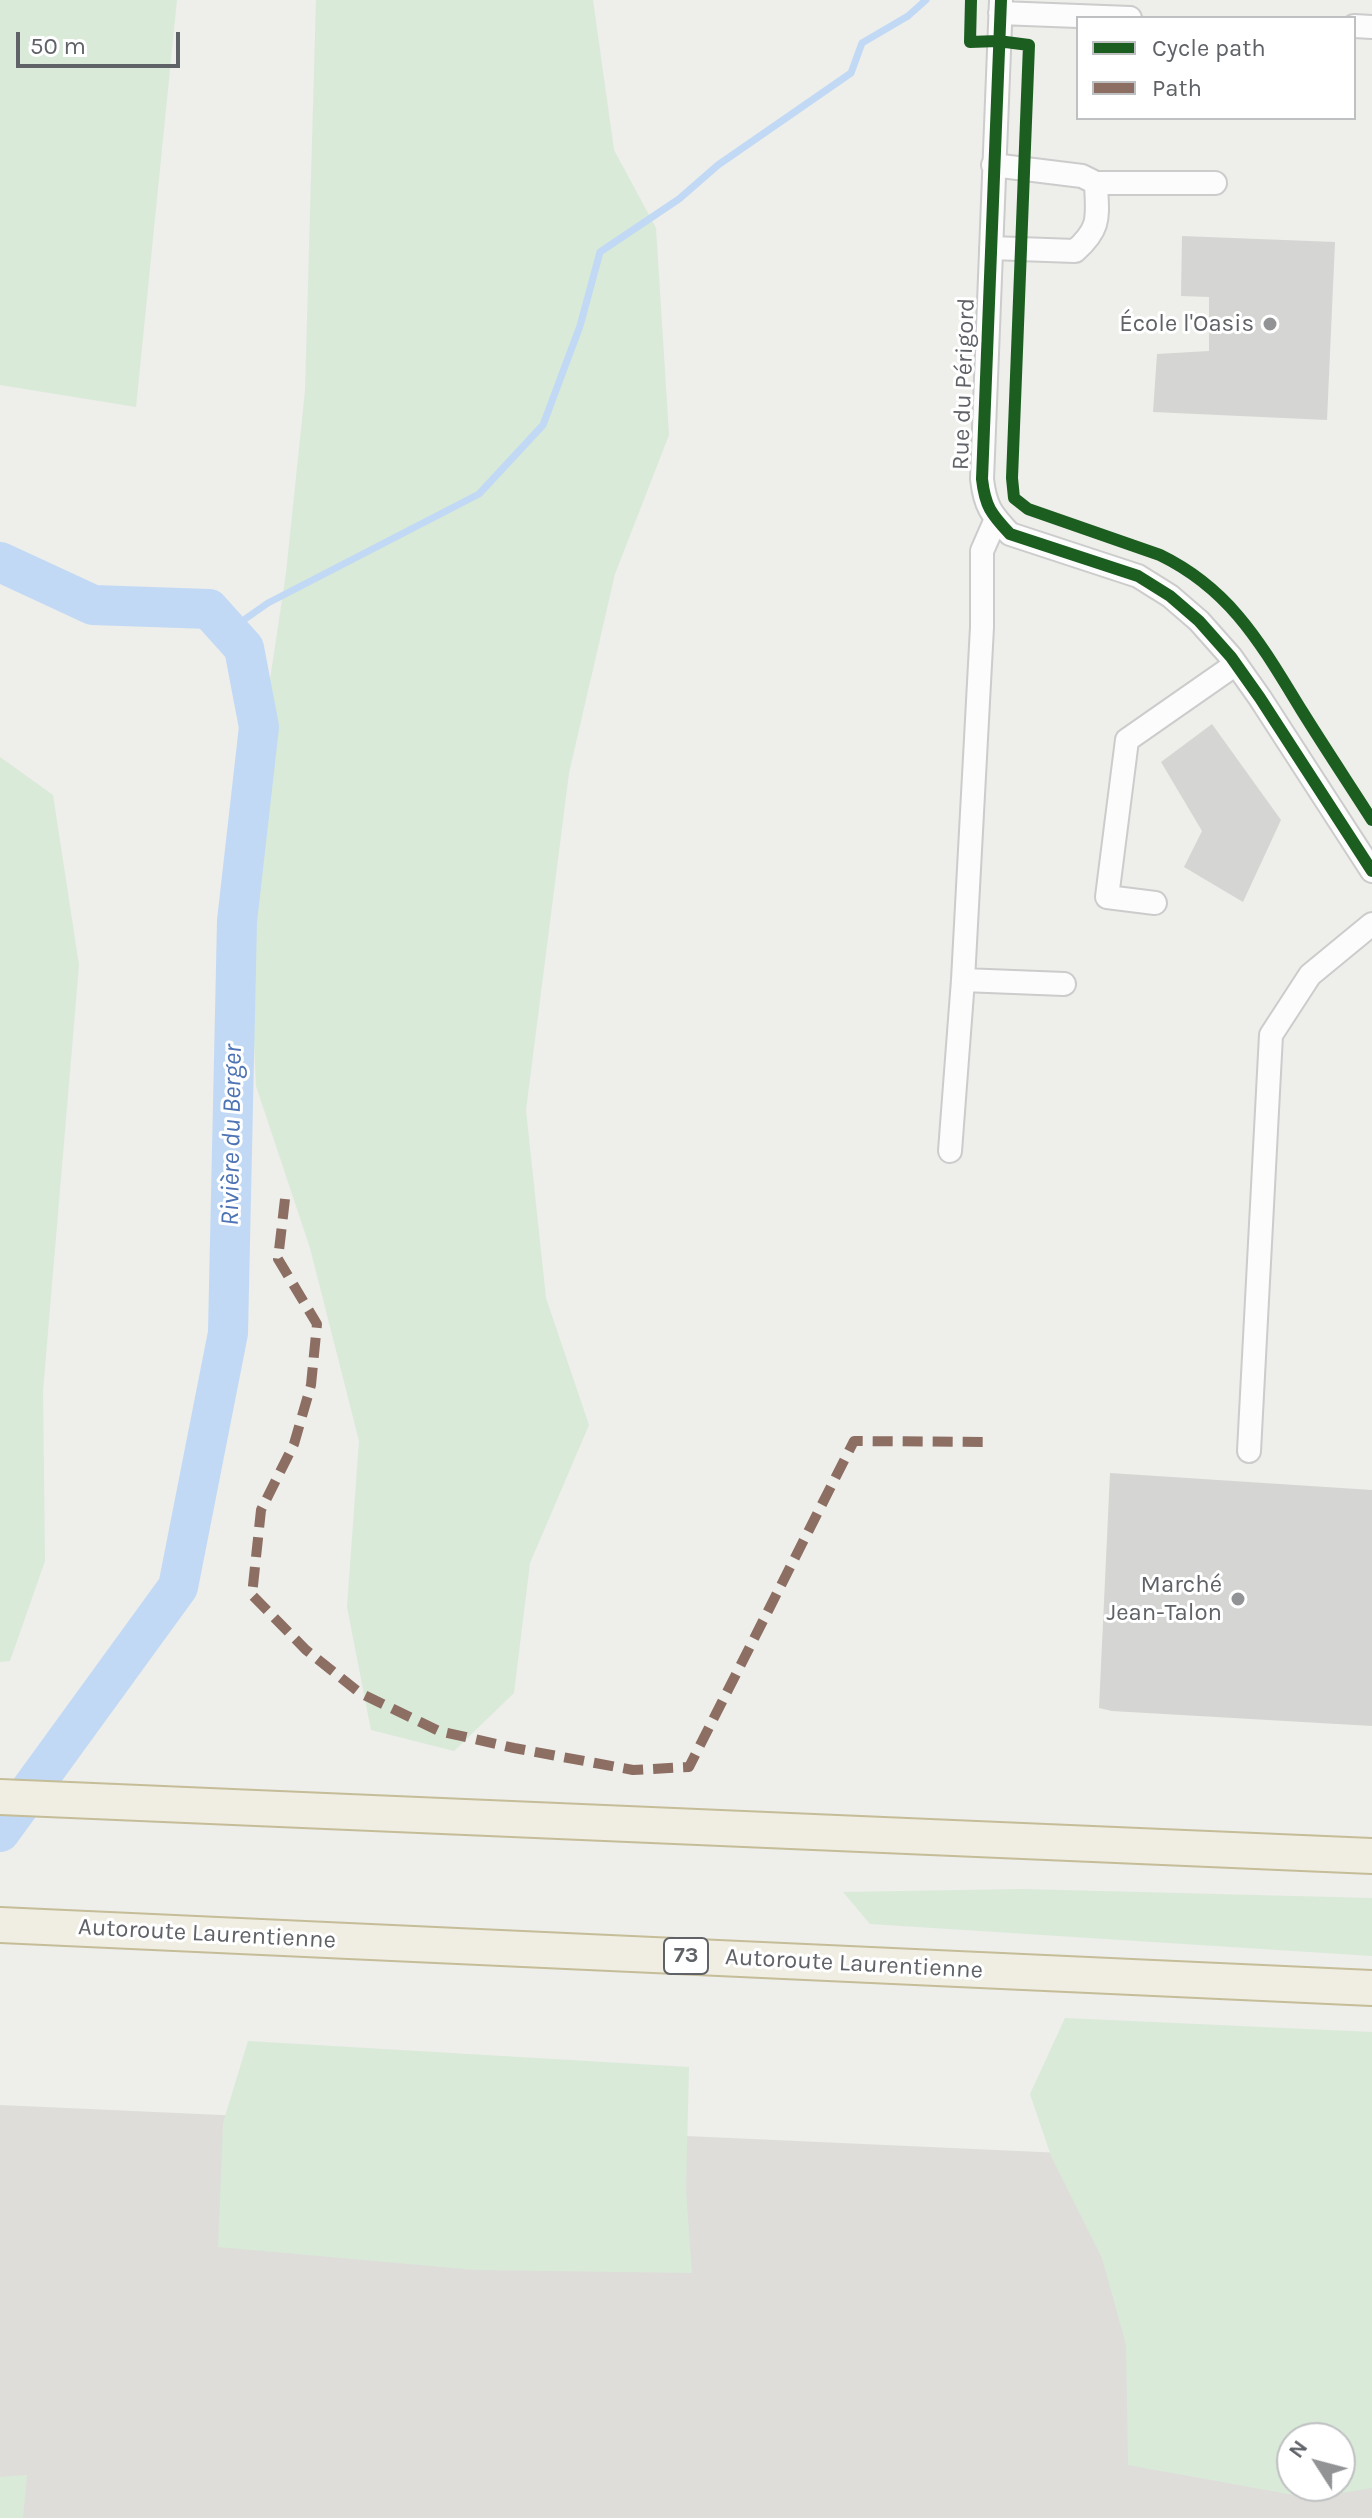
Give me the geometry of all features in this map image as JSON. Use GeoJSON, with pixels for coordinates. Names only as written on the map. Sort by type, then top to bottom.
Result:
{"type":"FeatureCollection","features":[{"type":"Feature","properties":{"kind":"highway"},"geometry":{"type":"LineString","coordinates":[[0,1797],[1372,1856]]}},
{"type":"Feature","properties":{"kind":"highway","name":"Autoroute Laurentienne"},"geometry":{"type":"LineString","coordinates":[[0,1925],[1372,1988]]}},
{"type":"Feature","properties":{"kind":"street"},"geometry":{"type":"LineString","coordinates":[[1001,7],[1107,16]]}},
{"type":"Feature","properties":{"kind":"street","name":"Rue du Périgord"},"geometry":{"type":"LineString","coordinates":[[996,519],[985,501],[982,479],[1001,7]]}},
{"type":"Feature","properties":{"kind":"street"},"geometry":{"type":"LineString","coordinates":[[993,165],[1082,176],[1096,183],[1215,183]]}},
{"type":"Feature","properties":{"kind":"street"},"geometry":{"type":"LineString","coordinates":[[991,248],[1075,251],[1090,237],[1096,224],[1096,183]]}},
{"type":"Feature","properties":{"kind":"street"},"geometry":{"type":"LineString","coordinates":[[950,1151],[963,980],[982,627],[982,551],[996,519],[1010,534],[1138,576],[1170,596],[1199,621],[1236,664],[1372,871]]}},
{"type":"Feature","properties":{"kind":"street"},"geometry":{"type":"LineString","coordinates":[[1155,903],[1107,897],[1127,740],[1236,664]]}},
{"type":"Feature","properties":{"kind":"street"},"geometry":{"type":"LineString","coordinates":[[1249,1451],[1271,1035],[1310,975],[1372,924]]}},
{"type":"Feature","properties":{"kind":"street"},"geometry":{"type":"LineString","coordinates":[[963,980],[1064,984]]}},
{"type":"Feature","properties":{"kind":"shaded area"},"geometry":{"type":"Polygon","coordinates":[[[0,2105],[1372,2167],[1372,2518],[0,2518],[0,2105]]]}},
{"type":"Feature","properties":{"kind":"green space"},"geometry":{"type":"Polygon","coordinates":[[[0,0],[177,0],[136,407],[0,385],[0,0]]]}},
{"type":"Feature","properties":{"kind":"green space"},"geometry":{"type":"Polygon","coordinates":[[[316,0],[593,0],[614,150],[656,228],[669,435],[615,574],[569,773],[526,1110],[546,1298],[589,1425],[530,1563],[514,1693],[454,1751],[371,1730],[347,1607],[359,1441],[310,1248],[256,1086],[245,846],[286,573],[305,391],[316,0]]]}},
{"type":"Feature","properties":{"kind":"green space"},"geometry":{"type":"Polygon","coordinates":[[[0,757],[53,795],[79,965],[43,1391],[45,1561],[10,1661],[0,1662],[0,757]]]}},
{"type":"Feature","properties":{"kind":"green space"},"geometry":{"type":"Polygon","coordinates":[[[1022,1889],[1372,1898],[1372,1956],[870,1924],[843,1892],[1022,1889]]]}},
{"type":"Feature","properties":{"kind":"green space"},"geometry":{"type":"Polygon","coordinates":[[[1065,2018],[1372,2032],[1372,2488],[1356,2491],[1356,2422],[1276,2422],[1276,2492],[1128,2465],[1126,2345],[1102,2258],[1051,2156],[1030,2094],[1065,2018]]]}},
{"type":"Feature","properties":{"kind":"green space"},"geometry":{"type":"Polygon","coordinates":[[[248,2041],[689,2067],[686,2189],[692,2273],[476,2270],[218,2247],[223,2123],[248,2041]]]}},
{"type":"Feature","properties":{"kind":"green space"},"geometry":{"type":"Polygon","coordinates":[[[27,2475],[23,2518],[0,2518],[0,2477],[27,2475]]]}},
{"type":"Feature","properties":{"kind":"building","name":"École l'Oasis"},"geometry":{"type":"Polygon","coordinates":[[[1182,236],[1335,242],[1327,420],[1153,412],[1157,354],[1209,351],[1209,297],[1181,296],[1182,236]]]}},
{"type":"Feature","properties":{"kind":"building"},"geometry":{"type":"Polygon","coordinates":[[[1212,724],[1281,820],[1243,902],[1184,867],[1202,831],[1161,762],[1212,724]]]}},
{"type":"Feature","properties":{"kind":"building","name":"Marché Jean-Talon"},"geometry":{"type":"Polygon","coordinates":[[[1110,1473],[1372,1490],[1372,1726],[1099,1708],[1110,1473]]]}},
{"type":"Feature","properties":{"kind":"waterway"},"geometry":{"type":"LineString","coordinates":[[228,631],[268,603],[479,494],[543,425],[580,326],[600,252],[679,199],[718,165],[851,73],[862,43],[908,16],[926,0]]}},
{"type":"Feature","properties":{"kind":"waterway","name":"Rivière du Berger"},"geometry":{"type":"LineString","coordinates":[[0,562],[93,605],[209,609],[244,648],[259,727],[237,921],[228,1333],[178,1587],[0,1832]]}},
{"type":"Feature","properties":{"kind":"marked path"},"geometry":{"type":"LineString","coordinates":[[285,1199],[278,1259],[317,1324],[311,1385],[294,1444],[261,1510],[252,1595],[306,1650],[360,1693],[439,1731],[633,1770],[689,1767],[854,1441],[990,1442]]}},
{"type":"Feature","properties":{"kind":"cycle path"},"geometry":{"type":"LineString","coordinates":[[971,0],[970,42],[998,41],[1029,45],[1012,478],[1014,498],[1028,509],[1160,555],[1207,585],[1258,642],[1372,820]]}},
{"type":"Feature","properties":{"kind":"cycle path"},"geometry":{"type":"LineString","coordinates":[[1001,0],[982,479],[987,503],[1010,534],[1138,576],[1170,596],[1199,621],[1231,657],[1260,698],[1372,871]]}},
{"type":"Feature","properties":{"kind":"place","name":"École l'Oasis"},"geometry":{"type":"Point","coordinates":[1270,324]}},
{"type":"Feature","properties":{"kind":"place","name":"Marché Jean-Talon"},"geometry":{"type":"Point","coordinates":[1238,1599]}}]}
